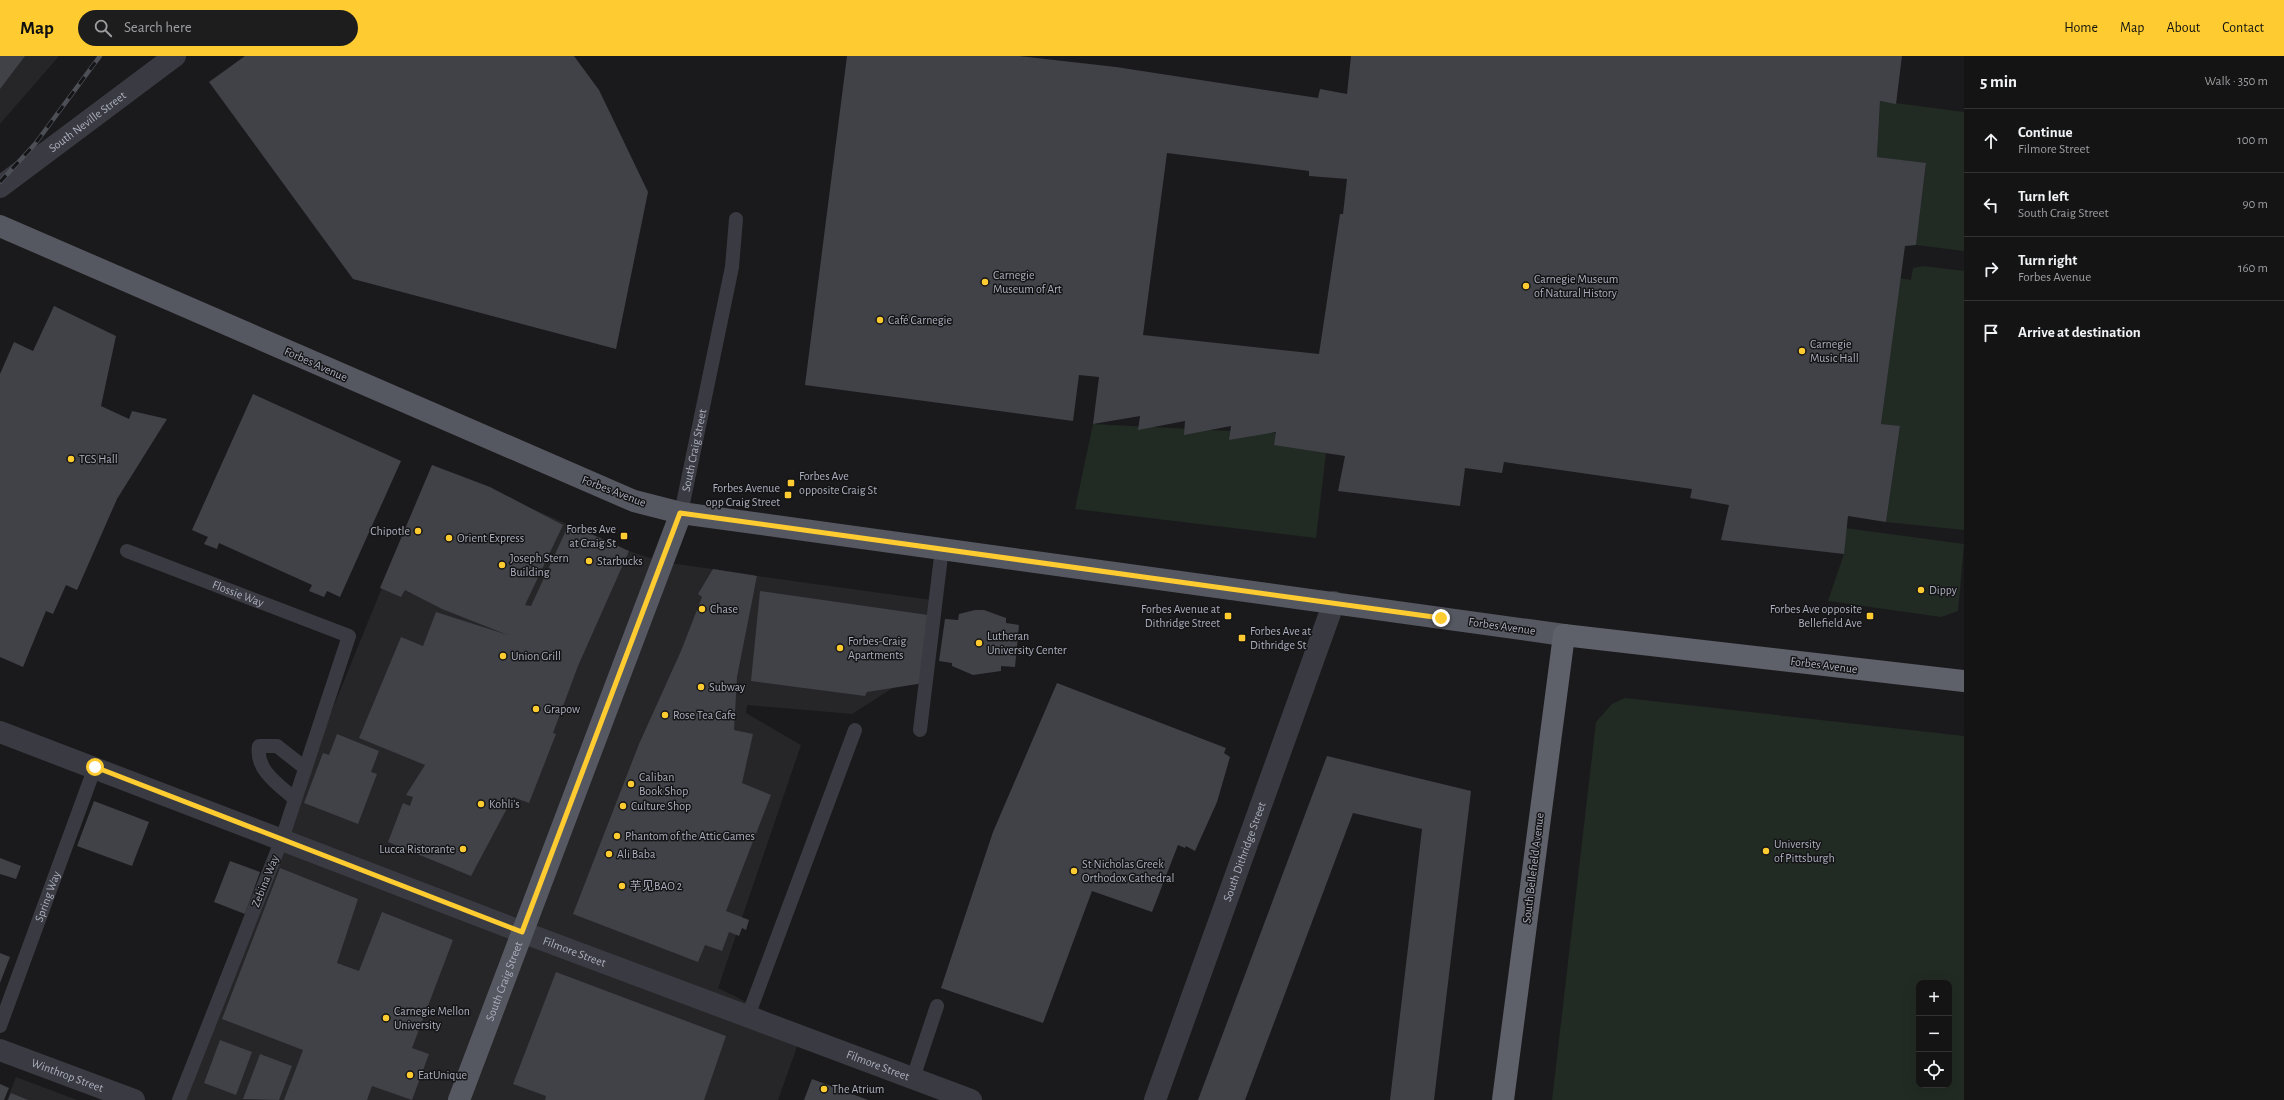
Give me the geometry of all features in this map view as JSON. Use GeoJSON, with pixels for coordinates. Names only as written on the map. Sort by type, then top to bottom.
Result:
{"type":"FeatureCollection","features":[{"type":"Feature","properties":{"kind":"highway","name":"Forbes Avenue"},"geometry":{"type":"LineString","coordinates":[[1564,635],[1964,681]]}},
{"type":"Feature","properties":{"kind":"highway","name":"South Bellefield Avenue"},"geometry":{"type":"LineString","coordinates":[[1503,1100],[1564,635]]}},
{"type":"Feature","properties":{"kind":"main road","name":"Forbes Avenue"},"geometry":{"type":"LineString","coordinates":[[0,226],[634,501],[680,513],[1334,602],[1564,635]]}},
{"type":"Feature","properties":{"kind":"main road","name":"South Craig Street"},"geometry":{"type":"LineString","coordinates":[[459,1100],[680,513]]}},
{"type":"Feature","properties":{"kind":"street","name":"South Neville Street"},"geometry":{"type":"LineString","coordinates":[[0,187],[175,56]]}},
{"type":"Feature","properties":{"kind":"street","name":"South Dithridge Street"},"geometry":{"type":"LineString","coordinates":[[1154,1100],[1334,602]]}},
{"type":"Feature","properties":{"kind":"street","name":"Filmore Street"},"geometry":{"type":"LineString","coordinates":[[0,732],[95,767],[522,932],[971,1100]]}},
{"type":"Feature","properties":{"kind":"street","name":"Winthrop Street"},"geometry":{"type":"LineString","coordinates":[[0,1050],[134,1100]]}},
{"type":"Feature","properties":{"kind":"lane","name":"South Craig Street"},"geometry":{"type":"LineString","coordinates":[[680,513],[732,267],[736,219]]}},
{"type":"Feature","properties":{"kind":"lane"},"geometry":{"type":"LineString","coordinates":[[920,730],[942,548]]}},
{"type":"Feature","properties":{"kind":"lane","name":"Flossie Way"},"geometry":{"type":"LineString","coordinates":[[126,551],[349,636]]}},
{"type":"Feature","properties":{"kind":"lane","name":"Zebina Way"},"geometry":{"type":"LineString","coordinates":[[180,1100],[282,839],[349,636]]}},
{"type":"Feature","properties":{"kind":"lane"},"geometry":{"type":"LineString","coordinates":[[748,1016],[855,730]]}},
{"type":"Feature","properties":{"kind":"lane"},"geometry":{"type":"LineString","coordinates":[[295,799],[267,774],[258,755],[259,746],[277,746],[305,768]]}},
{"type":"Feature","properties":{"kind":"lane","name":"Spring Way"},"geometry":{"type":"LineString","coordinates":[[0,1026],[95,767]]}},
{"type":"Feature","properties":{"kind":"lane"},"geometry":{"type":"LineString","coordinates":[[913,1078],[938,1006]]}},
{"type":"Feature","properties":{"kind":"shaded area"},"geometry":{"type":"Polygon","coordinates":[[[0,56],[59,56],[0,124],[0,56]]]}},
{"type":"Feature","properties":{"kind":"shaded area"},"geometry":{"type":"Polygon","coordinates":[[[1880,101],[1964,112],[1964,251],[1916,245],[1926,164],[1877,157],[1880,101]]]}},
{"type":"Feature","properties":{"kind":"shaded area"},"geometry":{"type":"Polygon","coordinates":[[[1923,266],[1964,271],[1964,530],[1886,522],[1900,427],[1881,424],[1899,278],[1911,280],[1913,268],[1923,266]]]}},
{"type":"Feature","properties":{"kind":"shaded area"},"geometry":{"type":"Polygon","coordinates":[[[1093,424],[1328,436],[1316,538],[1075,509],[1093,424]]]}},
{"type":"Feature","properties":{"kind":"shaded area"},"geometry":{"type":"Polygon","coordinates":[[[432,465],[629,551],[662,562],[755,575],[754,592],[757,576],[932,600],[918,672],[852,714],[747,705],[746,713],[801,745],[718,988],[803,1030],[778,1100],[173,1100],[432,465]]]}},
{"type":"Feature","properties":{"kind":"shaded area"},"geometry":{"type":"Polygon","coordinates":[[[1845,528],[1964,544],[1958,611],[1941,617],[1828,601],[1844,554],[1845,528]]]}},
{"type":"Feature","properties":{"kind":"shaded area","name":"University of Pittsburgh"},"geometry":{"type":"Polygon","coordinates":[[[1625,698],[1964,736],[1964,1100],[1552,1100],[1596,722],[1612,704],[1625,698]]]}},
{"type":"Feature","properties":{"kind":"shaded area"},"geometry":{"type":"Polygon","coordinates":[[[16,1077],[77,1100],[7,1100],[16,1077]]]}},
{"type":"Feature","properties":{"kind":"building"},"geometry":{"type":"Polygon","coordinates":[[[0,56],[25,56],[0,89],[0,56]]]}},
{"type":"Feature","properties":{"kind":"building"},"geometry":{"type":"Polygon","coordinates":[[[245,56],[574,56],[599,90],[648,192],[616,349],[353,279],[209,82],[245,56]]]}},
{"type":"Feature","properties":{"kind":"building"},"geometry":{"type":"Polygon","coordinates":[[[847,56],[1019,56],[1116,67],[1318,98],[1320,89],[1347,94],[1351,56],[1902,56],[1896,104],[1880,101],[1877,157],[1926,163],[1916,245],[1905,246],[1881,424],[1900,426],[1886,522],[1848,516],[1844,554],[1721,540],[1729,505],[1690,498],[1692,489],[1504,462],[1502,473],[1465,468],[1460,506],[1338,491],[1345,456],[1274,445],[1276,432],[1229,440],[1231,426],[1184,435],[1185,421],[1138,430],[1140,416],[1093,424],[1099,377],[1079,375],[1073,421],[805,385],[847,56]],[[1167,153],[1143,335],[1319,354],[1340,214],[1343,214],[1347,179],[1309,176],[1309,171],[1167,153]]]}},
{"type":"Feature","properties":{"kind":"building","name":"TCS Hall"},"geometry":{"type":"Polygon","coordinates":[[[54,306],[116,336],[101,406],[129,419],[132,411],[167,419],[117,499],[77,590],[66,585],[53,614],[46,611],[23,667],[0,657],[0,374],[14,342],[33,351],[54,306]]]}},
{"type":"Feature","properties":{"kind":"building"},"geometry":{"type":"Polygon","coordinates":[[[253,394],[401,461],[340,597],[327,591],[324,597],[309,591],[312,585],[219,543],[217,549],[204,544],[208,537],[192,530],[253,394]]]}},
{"type":"Feature","properties":{"kind":"building"},"geometry":{"type":"Polygon","coordinates":[[[432,465],[490,487],[563,525],[525,605],[531,606],[569,524],[629,551],[578,666],[553,733],[556,734],[529,803],[513,797],[471,876],[388,842],[403,803],[410,806],[413,797],[406,795],[425,765],[359,738],[401,637],[423,646],[436,612],[508,635],[442,609],[405,590],[401,597],[380,588],[432,465]]]}},
{"type":"Feature","properties":{"kind":"building"},"geometry":{"type":"Polygon","coordinates":[[[713,569],[757,576],[737,677],[734,730],[753,734],[742,783],[771,795],[726,911],[749,920],[746,930],[742,928],[739,936],[729,932],[722,951],[705,945],[698,962],[573,914],[639,744],[681,651],[702,597],[698,594],[713,569]]]}},
{"type":"Feature","properties":{"kind":"building","name":"Forbes-Craig Apartments"},"geometry":{"type":"Polygon","coordinates":[[[760,591],[928,615],[924,683],[867,692],[865,696],[751,681],[760,591]]]}},
{"type":"Feature","properties":{"kind":"building","name":"Lutheran University Center"},"geometry":{"type":"Polygon","coordinates":[[[975,610],[984,610],[1006,618],[1006,623],[1019,625],[1015,667],[1001,666],[1001,671],[973,675],[952,666],[952,663],[939,661],[945,619],[958,620],[959,614],[975,610]]]}},
{"type":"Feature","properties":{"kind":"building","name":"St Nicholas Greek Orthodox Cathedral"},"geometry":{"type":"Polygon","coordinates":[[[1057,683],[1226,748],[1224,753],[1230,757],[1217,802],[1195,851],[1186,846],[1185,848],[1178,845],[1152,912],[1092,891],[1043,1023],[941,988],[993,832],[1057,683]]]}},
{"type":"Feature","properties":{"kind":"building"},"geometry":{"type":"Polygon","coordinates":[[[337,734],[379,751],[371,772],[377,774],[358,824],[304,803],[323,753],[329,755],[337,734]]]}},
{"type":"Feature","properties":{"kind":"building"},"geometry":{"type":"Polygon","coordinates":[[[1327,756],[1471,791],[1434,1100],[1390,1100],[1422,829],[1353,813],[1245,1100],[1198,1100],[1327,756]]]}},
{"type":"Feature","properties":{"kind":"building"},"geometry":{"type":"Polygon","coordinates":[[[94,801],[149,822],[132,866],[77,846],[94,801]]]}},
{"type":"Feature","properties":{"kind":"building"},"geometry":{"type":"Polygon","coordinates":[[[0,858],[21,866],[16,879],[0,874],[0,858]]]}},
{"type":"Feature","properties":{"kind":"building"},"geometry":{"type":"Polygon","coordinates":[[[230,861],[260,872],[245,914],[214,902],[230,861]]]}},
{"type":"Feature","properties":{"kind":"building"},"geometry":{"type":"Polygon","coordinates":[[[280,868],[358,899],[337,963],[359,971],[382,912],[453,940],[412,1048],[429,1054],[412,1100],[372,1086],[367,1100],[284,1100],[303,1050],[222,1019],[280,868]]]}},
{"type":"Feature","properties":{"kind":"building"},"geometry":{"type":"Polygon","coordinates":[[[0,953],[10,957],[0,983],[0,953]]]}},
{"type":"Feature","properties":{"kind":"building"},"geometry":{"type":"Polygon","coordinates":[[[556,972],[726,1036],[704,1100],[545,1100],[546,1096],[513,1084],[556,972]]]}},
{"type":"Feature","properties":{"kind":"building"},"geometry":{"type":"Polygon","coordinates":[[[220,1040],[252,1052],[236,1095],[204,1083],[220,1040]]]}},
{"type":"Feature","properties":{"kind":"building"},"geometry":{"type":"Polygon","coordinates":[[[260,1054],[292,1066],[279,1100],[243,1099],[260,1054]]]}},
{"type":"Feature","properties":{"kind":"building","name":"The Atrium"},"geometry":{"type":"Polygon","coordinates":[[[812,1079],[868,1100],[804,1100],[812,1079]]]}},
{"type":"Feature","properties":{"kind":"building"},"geometry":{"type":"Polygon","coordinates":[[[0,1084],[9,1088],[4,1100],[0,1100],[0,1084]]]}},
{"type":"Feature","properties":{"kind":"building"},"geometry":{"type":"Polygon","coordinates":[[[11,1093],[28,1100],[8,1100],[11,1093]]]}},
{"type":"Feature","properties":{"kind":"railway"},"geometry":{"type":"LineString","coordinates":[[0,182],[35,144],[100,56]]}},
{"type":"Feature","properties":{"kind":"place","name":"Carnegie Museum of Art"},"geometry":{"type":"Point","coordinates":[985,282]}},
{"type":"Feature","properties":{"kind":"place","name":"Carnegie Museum of Natural History"},"geometry":{"type":"Point","coordinates":[1526,286]}},
{"type":"Feature","properties":{"kind":"place","name":"Café Carnegie"},"geometry":{"type":"Point","coordinates":[880,320]}},
{"type":"Feature","properties":{"kind":"place","name":"Carnegie Music Hall"},"geometry":{"type":"Point","coordinates":[1802,351]}},
{"type":"Feature","properties":{"kind":"place","name":"TCS Hall"},"geometry":{"type":"Point","coordinates":[71,459]}},
{"type":"Feature","properties":{"kind":"place","name":"Forbes Ave opposite Craig St"},"geometry":{"type":"Point","coordinates":[791,483]}},
{"type":"Feature","properties":{"kind":"place","name":"Forbes Avenue opp Craig Street"},"geometry":{"type":"Point","coordinates":[788,495]}},
{"type":"Feature","properties":{"kind":"place","name":"Chipotle"},"geometry":{"type":"Point","coordinates":[418,531]}},
{"type":"Feature","properties":{"kind":"place","name":"Forbes Ave at Craig St"},"geometry":{"type":"Point","coordinates":[624,536]}},
{"type":"Feature","properties":{"kind":"place","name":"Orient Express"},"geometry":{"type":"Point","coordinates":[449,538]}},
{"type":"Feature","properties":{"kind":"place","name":"Starbucks"},"geometry":{"type":"Point","coordinates":[589,561]}},
{"type":"Feature","properties":{"kind":"place","name":"Joseph Stern Building"},"geometry":{"type":"Point","coordinates":[502,565]}},
{"type":"Feature","properties":{"kind":"place","name":"Dippy"},"geometry":{"type":"Point","coordinates":[1921,590]}},
{"type":"Feature","properties":{"kind":"place","name":"Chase"},"geometry":{"type":"Point","coordinates":[702,609]}},
{"type":"Feature","properties":{"kind":"place","name":"Forbes Avenue at Dithridge Street"},"geometry":{"type":"Point","coordinates":[1228,616]}},
{"type":"Feature","properties":{"kind":"place","name":"Forbes Ave opposite Bellefield Ave"},"geometry":{"type":"Point","coordinates":[1870,616]}},
{"type":"Feature","properties":{"kind":"place","name":"Forbes Ave at Dithridge St"},"geometry":{"type":"Point","coordinates":[1242,638]}},
{"type":"Feature","properties":{"kind":"place","name":"Lutheran University Center"},"geometry":{"type":"Point","coordinates":[979,643]}},
{"type":"Feature","properties":{"kind":"place","name":"Forbes-Craig Apartments"},"geometry":{"type":"Point","coordinates":[840,648]}},
{"type":"Feature","properties":{"kind":"place","name":"Union Grill"},"geometry":{"type":"Point","coordinates":[503,656]}},
{"type":"Feature","properties":{"kind":"place","name":"Subway"},"geometry":{"type":"Point","coordinates":[701,687]}},
{"type":"Feature","properties":{"kind":"place","name":"Grapow"},"geometry":{"type":"Point","coordinates":[536,709]}},
{"type":"Feature","properties":{"kind":"place","name":"Rose Tea Cafe"},"geometry":{"type":"Point","coordinates":[665,715]}},
{"type":"Feature","properties":{"kind":"place","name":"Caliban Book Shop"},"geometry":{"type":"Point","coordinates":[631,784]}},
{"type":"Feature","properties":{"kind":"place","name":"Kohli's"},"geometry":{"type":"Point","coordinates":[481,804]}},
{"type":"Feature","properties":{"kind":"place","name":"Culture Shop"},"geometry":{"type":"Point","coordinates":[623,806]}},
{"type":"Feature","properties":{"kind":"place","name":"Phantom of the Attic Games"},"geometry":{"type":"Point","coordinates":[617,836]}},
{"type":"Feature","properties":{"kind":"place","name":"Lucca Ristorante"},"geometry":{"type":"Point","coordinates":[463,849]}},
{"type":"Feature","properties":{"kind":"place","name":"University of Pittsburgh"},"geometry":{"type":"Point","coordinates":[1766,851]}},
{"type":"Feature","properties":{"kind":"place","name":"Ali Baba"},"geometry":{"type":"Point","coordinates":[609,854]}},
{"type":"Feature","properties":{"kind":"place","name":"St Nicholas Greek Orthodox Cathedral"},"geometry":{"type":"Point","coordinates":[1074,871]}},
{"type":"Feature","properties":{"kind":"place","name":"芋见BAO 2"},"geometry":{"type":"Point","coordinates":[622,886]}},
{"type":"Feature","properties":{"kind":"place","name":"Carnegie Mellon University"},"geometry":{"type":"Point","coordinates":[386,1018]}},
{"type":"Feature","properties":{"kind":"place","name":"EatUnique"},"geometry":{"type":"Point","coordinates":[410,1075]}},
{"type":"Feature","properties":{"kind":"place","name":"The Atrium"},"geometry":{"type":"Point","coordinates":[824,1089]}},
{"type":"Feature","properties":{"kind":"route"},"geometry":{"type":"LineString","coordinates":[[95,767],[522,932],[680,513],[1334,602],[1441,618]]}}]}
